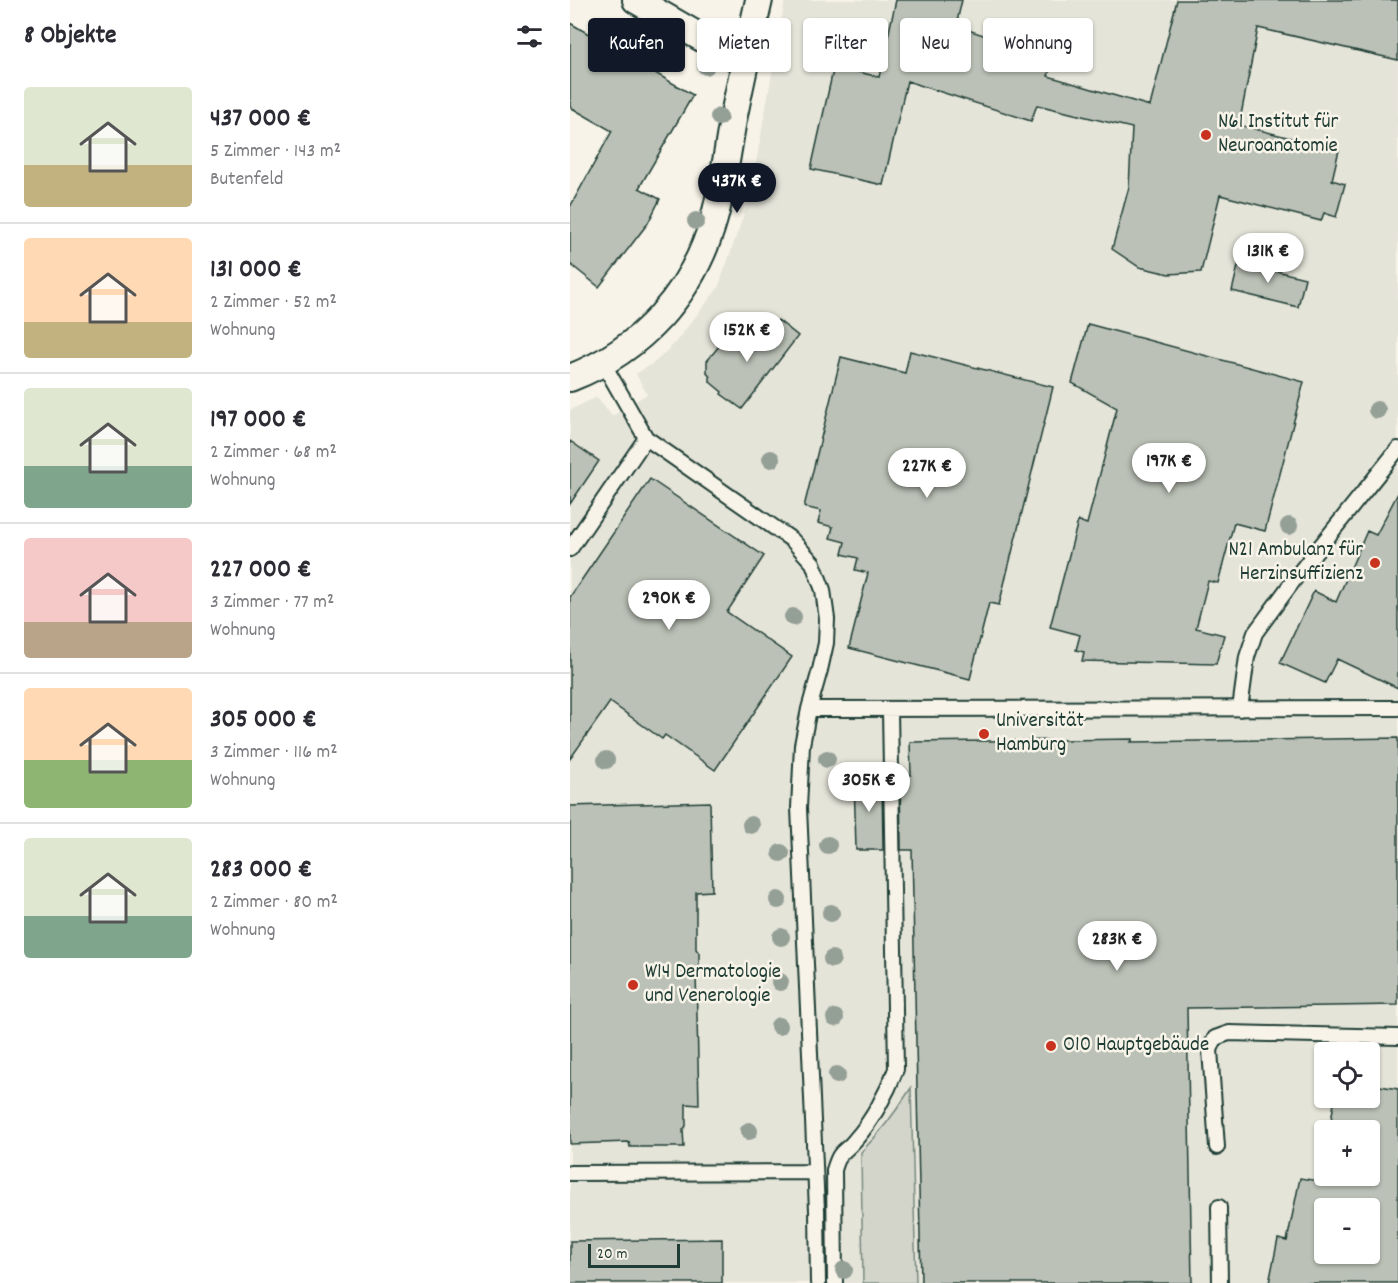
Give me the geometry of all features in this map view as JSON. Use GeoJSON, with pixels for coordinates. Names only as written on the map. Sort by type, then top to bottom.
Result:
{"type":"FeatureCollection","features":[{"type":"Feature","properties":{"kind":"street"},"geometry":{"type":"LineString","coordinates":[[636,0],[697,35]]}},
{"type":"Feature","properties":{"kind":"street"},"geometry":{"type":"LineString","coordinates":[[755,18],[759,0]]}},
{"type":"Feature","properties":{"kind":"street"},"geometry":{"type":"LineString","coordinates":[[570,378],[603,363],[624,350],[656,324],[681,293],[700,258],[714,220],[743,72]]}},
{"type":"Feature","properties":{"kind":"lane"},"geometry":{"type":"LineString","coordinates":[[603,363],[646,438],[792,540],[813,563],[823,590],[827,619],[826,643],[808,709],[802,745],[799,808],[818,1279]]}},
{"type":"Feature","properties":{"kind":"lane"},"geometry":{"type":"LineString","coordinates":[[570,549],[646,438]]}},
{"type":"Feature","properties":{"kind":"lane"},"geometry":{"type":"LineString","coordinates":[[1240,709],[1247,657],[1255,633],[1299,573],[1398,449]]}},
{"type":"Feature","properties":{"kind":"lane"},"geometry":{"type":"LineString","coordinates":[[808,709],[1398,708]]}},
{"type":"Feature","properties":{"kind":"lane"},"geometry":{"type":"LineString","coordinates":[[835,1283],[834,1170],[839,1154],[855,1141],[889,1089],[896,1069],[890,710]]}},
{"type":"Feature","properties":{"kind":"lane"},"geometry":{"type":"LineString","coordinates":[[1217,1147],[1210,1050],[1215,1038],[1229,1033],[1398,1037]]}},
{"type":"Feature","properties":{"kind":"lane"},"geometry":{"type":"LineString","coordinates":[[570,1173],[815,1172]]}},
{"type":"Feature","properties":{"kind":"lane"},"geometry":{"type":"LineString","coordinates":[[1219,1207],[1220,1283]]}},
{"type":"Feature","properties":{"kind":"shaded area","name":"Universität Hamburg"},"geometry":{"type":"Polygon","coordinates":[[[785,0],[1398,0],[1398,1283],[570,1283],[570,410],[597,397],[612,416],[647,394],[636,374],[656,361],[674,344],[718,288],[750,197],[772,72],[791,72],[791,18],[782,18],[785,0]]]}},
{"type":"Feature","properties":{"kind":"shaded area"},"geometry":{"type":"Polygon","coordinates":[[[911,1088],[916,1283],[863,1283],[861,1152],[888,1122],[911,1088]]]}},
{"type":"Feature","properties":{"kind":"building","name":"N61 Institut für Neuroanatomie"},"geometry":{"type":"Polygon","coordinates":[[[896,0],[962,0],[958,18],[900,18],[900,72],[971,72],[971,31],[983,35],[983,72],[1049,72],[1048,76],[1150,106],[1177,0],[1398,0],[1398,60],[1258,28],[1239,125],[1339,150],[1332,180],[1345,184],[1336,217],[1324,213],[1321,221],[1220,195],[1201,272],[1169,274],[1139,267],[1112,249],[1129,187],[1132,128],[1037,105],[1031,121],[907,81],[883,185],[811,169],[833,72],[859,72],[879,77],[880,72],[888,72],[888,36],[896,0]]]}},
{"type":"Feature","properties":{"kind":"building"},"geometry":{"type":"Polygon","coordinates":[[[570,23],[588,34],[588,72],[654,72],[693,95],[639,188],[660,199],[648,223],[599,287],[570,264],[570,207],[612,131],[570,107],[570,23]]]}},
{"type":"Feature","properties":{"kind":"building"},"geometry":{"type":"Polygon","coordinates":[[[1239,262],[1305,278],[1298,307],[1232,291],[1239,262]]]}},
{"type":"Feature","properties":{"kind":"building"},"geometry":{"type":"Polygon","coordinates":[[[778,320],[798,336],[742,409],[721,394],[722,392],[710,382],[707,361],[731,331],[755,350],[778,320]]]}},
{"type":"Feature","properties":{"kind":"building"},"geometry":{"type":"Polygon","coordinates":[[[1088,324],[1304,382],[1265,531],[1234,523],[1218,583],[1208,581],[1196,628],[1224,635],[1216,664],[1082,661],[1084,652],[1076,650],[1080,635],[1050,627],[1078,521],[1087,524],[1117,408],[1072,383],[1088,324]]]}},
{"type":"Feature","properties":{"kind":"building"},"geometry":{"type":"Polygon","coordinates":[[[910,351],[1053,387],[999,605],[989,603],[970,679],[849,648],[868,573],[855,570],[858,558],[842,554],[845,542],[830,538],[833,527],[818,523],[821,511],[804,507],[841,357],[905,373],[910,351]]]}},
{"type":"Feature","properties":{"kind":"building"},"geometry":{"type":"Polygon","coordinates":[[[570,441],[599,461],[570,504],[570,441]]]}},
{"type":"Feature","properties":{"kind":"building"},"geometry":{"type":"Polygon","coordinates":[[[650,479],[764,556],[727,612],[792,657],[715,770],[665,735],[662,739],[610,702],[570,759],[570,597],[650,479]]]}},
{"type":"Feature","properties":{"kind":"building","name":"N21 Ambulanz für Herzinsuffizienz"},"geometry":{"type":"Polygon","coordinates":[[[1398,493],[1398,688],[1337,659],[1325,683],[1280,663],[1314,591],[1336,602],[1367,531],[1376,535],[1398,493]]]}},
{"type":"Feature","properties":{"kind":"building","name":"O10 Hauptgebäude"},"geometry":{"type":"Polygon","coordinates":[[[1398,738],[1398,1005],[1187,1008],[1192,1283],[921,1283],[912,850],[901,850],[900,775],[911,775],[910,742],[1133,739],[1131,742],[1398,738]]]}},
{"type":"Feature","properties":{"kind":"building"},"geometry":{"type":"Polygon","coordinates":[[[854,776],[882,776],[883,850],[856,850],[854,776]]]}},
{"type":"Feature","properties":{"kind":"building","name":"W14 Dermatologie und Venerologie"},"geometry":{"type":"Polygon","coordinates":[[[710,802],[712,891],[696,892],[696,949],[699,953],[699,968],[696,972],[699,1105],[686,1104],[684,1147],[630,1147],[629,1142],[570,1144],[570,806],[710,802]]]}},
{"type":"Feature","properties":{"kind":"building"},"geometry":{"type":"Polygon","coordinates":[[[1380,1086],[1398,1089],[1398,1283],[1269,1283],[1278,1239],[1287,1241],[1300,1178],[1314,1180],[1314,1186],[1380,1186],[1380,1120],[1331,1120],[1333,1108],[1380,1108],[1380,1086]]]}},
{"type":"Feature","properties":{"kind":"building"},"geometry":{"type":"Polygon","coordinates":[[[722,1239],[722,1283],[570,1283],[570,1241],[722,1239]]]}},
{"type":"Feature","properties":{"kind":"place","name":"N61 Institut für Neuroanatomie"},"geometry":{"type":"Point","coordinates":[1206,135]}},
{"type":"Feature","properties":{"kind":"place","name":"N21 Ambulanz für Herzinsuffizienz"},"geometry":{"type":"Point","coordinates":[1375,563]}},
{"type":"Feature","properties":{"kind":"place","name":"Universität Hamburg"},"geometry":{"type":"Point","coordinates":[984,734]}},
{"type":"Feature","properties":{"kind":"place","name":"W14 Dermatologie und Venerologie"},"geometry":{"type":"Point","coordinates":[633,985]}},
{"type":"Feature","properties":{"kind":"place","name":"O10 Hauptgebäude"},"geometry":{"type":"Point","coordinates":[1051,1046]}}]}
